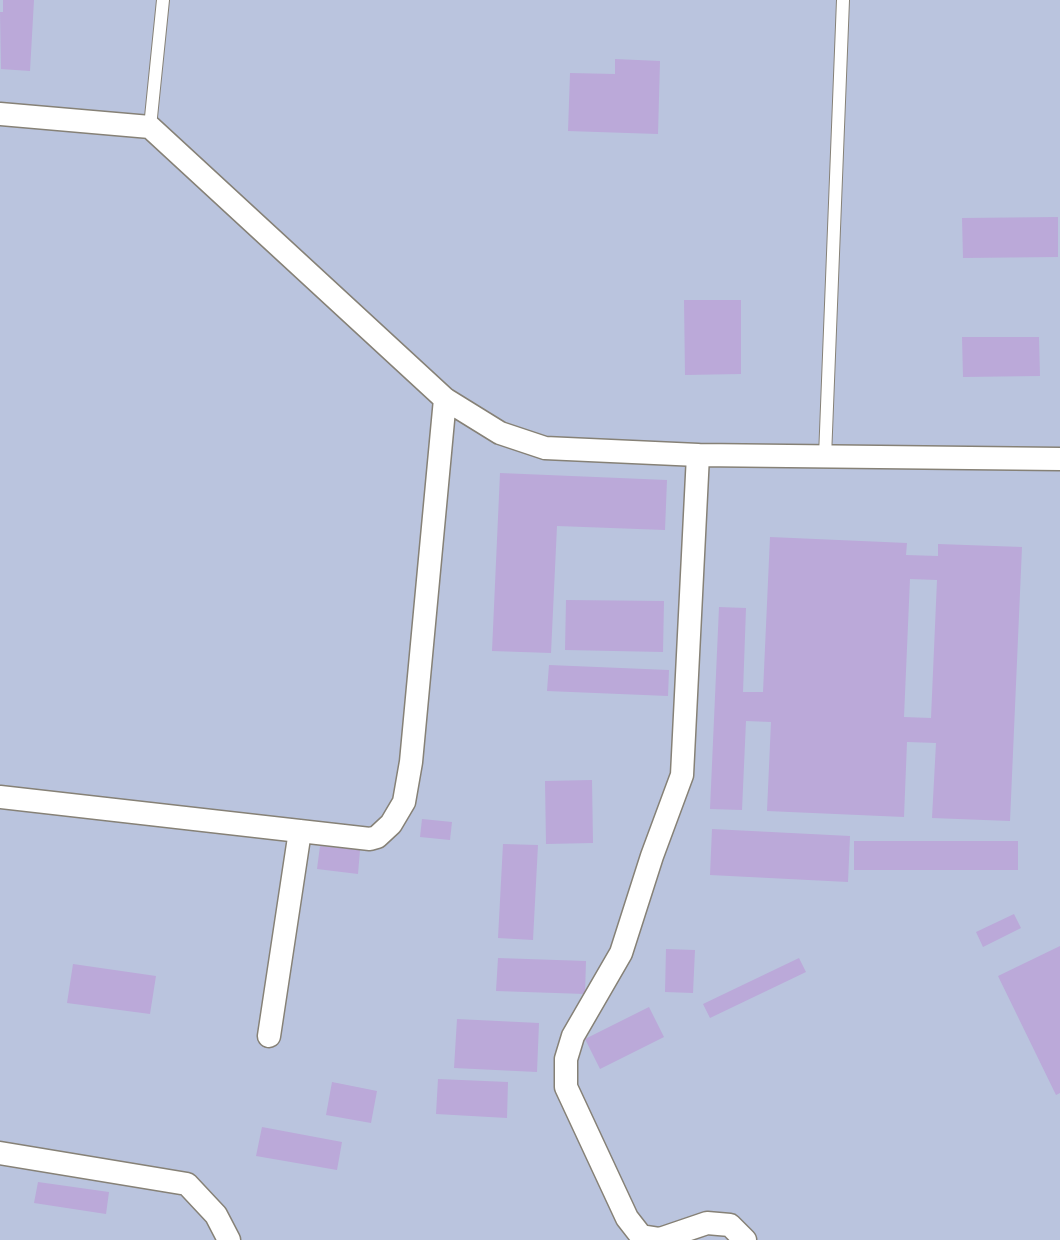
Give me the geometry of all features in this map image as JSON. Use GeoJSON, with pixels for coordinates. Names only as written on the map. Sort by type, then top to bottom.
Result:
{"type":"FeatureCollection","features":[{"type":"Feature","properties":{"kind":"street"},"geometry":{"type":"LineString","coordinates":[[0,114],[150,127],[445,399],[500,433],[545,448],[698,455],[1060,459]]}},
{"type":"Feature","properties":{"kind":"street"},"geometry":{"type":"LineString","coordinates":[[0,797],[370,839],[377,837],[391,824],[404,802],[412,750],[445,399]]}},
{"type":"Feature","properties":{"kind":"street"},"geometry":{"type":"LineString","coordinates":[[698,455],[682,775],[652,856],[621,953],[573,1036],[566,1059],[566,1087],[627,1218],[642,1236],[660,1239],[707,1223],[730,1225],[745,1240]]}},
{"type":"Feature","properties":{"kind":"street"},"geometry":{"type":"LineString","coordinates":[[269,1036],[300,831]]}},
{"type":"Feature","properties":{"kind":"street"},"geometry":{"type":"LineString","coordinates":[[0,1153],[187,1184],[216,1215],[229,1240]]}},
{"type":"Feature","properties":{"kind":"lane"},"geometry":{"type":"LineString","coordinates":[[150,127],[164,0]]}},
{"type":"Feature","properties":{"kind":"lane"},"geometry":{"type":"LineString","coordinates":[[825,457],[843,0]]}},
{"type":"Feature","properties":{"kind":"shaded area"},"geometry":{"type":"Polygon","coordinates":[[[0,0],[1060,0],[1060,1240],[0,1240],[0,0]]]}},
{"type":"Feature","properties":{"kind":"building"},"geometry":{"type":"Polygon","coordinates":[[[3,0],[34,0],[30,71],[1,69],[0,12],[3,12],[3,0]]]}},
{"type":"Feature","properties":{"kind":"building"},"geometry":{"type":"Polygon","coordinates":[[[615,59],[660,61],[658,134],[568,131],[570,73],[615,74],[615,59]]]}},
{"type":"Feature","properties":{"kind":"building"},"geometry":{"type":"Polygon","coordinates":[[[1058,217],[1058,257],[963,258],[962,218],[1058,217]]]}},
{"type":"Feature","properties":{"kind":"building"},"geometry":{"type":"Polygon","coordinates":[[[684,300],[741,300],[741,374],[685,375],[684,300]]]}},
{"type":"Feature","properties":{"kind":"building"},"geometry":{"type":"Polygon","coordinates":[[[962,337],[1039,337],[1040,376],[963,377],[962,337]]]}},
{"type":"Feature","properties":{"kind":"building"},"geometry":{"type":"Polygon","coordinates":[[[500,473],[667,480],[665,530],[557,526],[551,653],[492,651],[500,473]]]}},
{"type":"Feature","properties":{"kind":"building"},"geometry":{"type":"Polygon","coordinates":[[[770,537],[907,543],[906,555],[938,556],[938,544],[1022,547],[1010,821],[932,818],[936,743],[907,742],[904,817],[767,811],[771,722],[746,721],[742,810],[710,809],[719,607],[746,608],[743,692],[763,692],[770,537]],[[910,579],[904,717],[931,718],[937,580],[910,579]]]}},
{"type":"Feature","properties":{"kind":"building"},"geometry":{"type":"Polygon","coordinates":[[[566,600],[664,601],[663,652],[565,650],[566,600]]]}},
{"type":"Feature","properties":{"kind":"building"},"geometry":{"type":"Polygon","coordinates":[[[549,665],[669,670],[668,696],[547,691],[549,665]]]}},
{"type":"Feature","properties":{"kind":"building"},"geometry":{"type":"Polygon","coordinates":[[[592,780],[593,843],[546,844],[545,781],[592,780]]]}},
{"type":"Feature","properties":{"kind":"building"},"geometry":{"type":"Polygon","coordinates":[[[422,819],[452,822],[450,840],[420,837],[422,819]]]}},
{"type":"Feature","properties":{"kind":"building"},"geometry":{"type":"Polygon","coordinates":[[[712,829],[850,836],[848,882],[710,875],[712,829]]]}},
{"type":"Feature","properties":{"kind":"building"},"geometry":{"type":"Polygon","coordinates":[[[854,841],[1018,841],[1018,870],[854,870],[854,841]]]}},
{"type":"Feature","properties":{"kind":"building"},"geometry":{"type":"Polygon","coordinates":[[[503,844],[538,845],[533,940],[498,938],[503,844]]]}},
{"type":"Feature","properties":{"kind":"building"},"geometry":{"type":"Polygon","coordinates":[[[320,846],[360,850],[358,874],[317,869],[320,846]]]}},
{"type":"Feature","properties":{"kind":"building"},"geometry":{"type":"Polygon","coordinates":[[[1014,914],[1021,928],[983,947],[976,932],[1014,914]]]}},
{"type":"Feature","properties":{"kind":"building"},"geometry":{"type":"Polygon","coordinates":[[[1060,946],[1060,1093],[1056,1095],[998,976],[1060,946]]]}},
{"type":"Feature","properties":{"kind":"building"},"geometry":{"type":"Polygon","coordinates":[[[666,949],[695,950],[693,993],[665,992],[666,949]]]}},
{"type":"Feature","properties":{"kind":"building"},"geometry":{"type":"Polygon","coordinates":[[[498,958],[586,961],[585,994],[496,991],[498,958]]]}},
{"type":"Feature","properties":{"kind":"building"},"geometry":{"type":"Polygon","coordinates":[[[799,958],[806,972],[710,1018],[703,1004],[799,958]]]}},
{"type":"Feature","properties":{"kind":"building"},"geometry":{"type":"Polygon","coordinates":[[[73,964],[156,976],[150,1014],[67,1003],[73,964]]]}},
{"type":"Feature","properties":{"kind":"building"},"geometry":{"type":"Polygon","coordinates":[[[649,1007],[664,1037],[600,1069],[585,1039],[649,1007]]]}},
{"type":"Feature","properties":{"kind":"building"},"geometry":{"type":"Polygon","coordinates":[[[457,1019],[539,1023],[537,1072],[454,1068],[457,1019]]]}},
{"type":"Feature","properties":{"kind":"building"},"geometry":{"type":"Polygon","coordinates":[[[438,1079],[508,1082],[507,1118],[436,1114],[438,1079]]]}},
{"type":"Feature","properties":{"kind":"building"},"geometry":{"type":"Polygon","coordinates":[[[332,1082],[377,1091],[371,1123],[326,1115],[332,1082]]]}},
{"type":"Feature","properties":{"kind":"building"},"geometry":{"type":"Polygon","coordinates":[[[262,1127],[342,1142],[337,1170],[256,1156],[262,1127]]]}},
{"type":"Feature","properties":{"kind":"building"},"geometry":{"type":"Polygon","coordinates":[[[38,1182],[109,1192],[106,1214],[34,1203],[38,1182]]]}}]}
